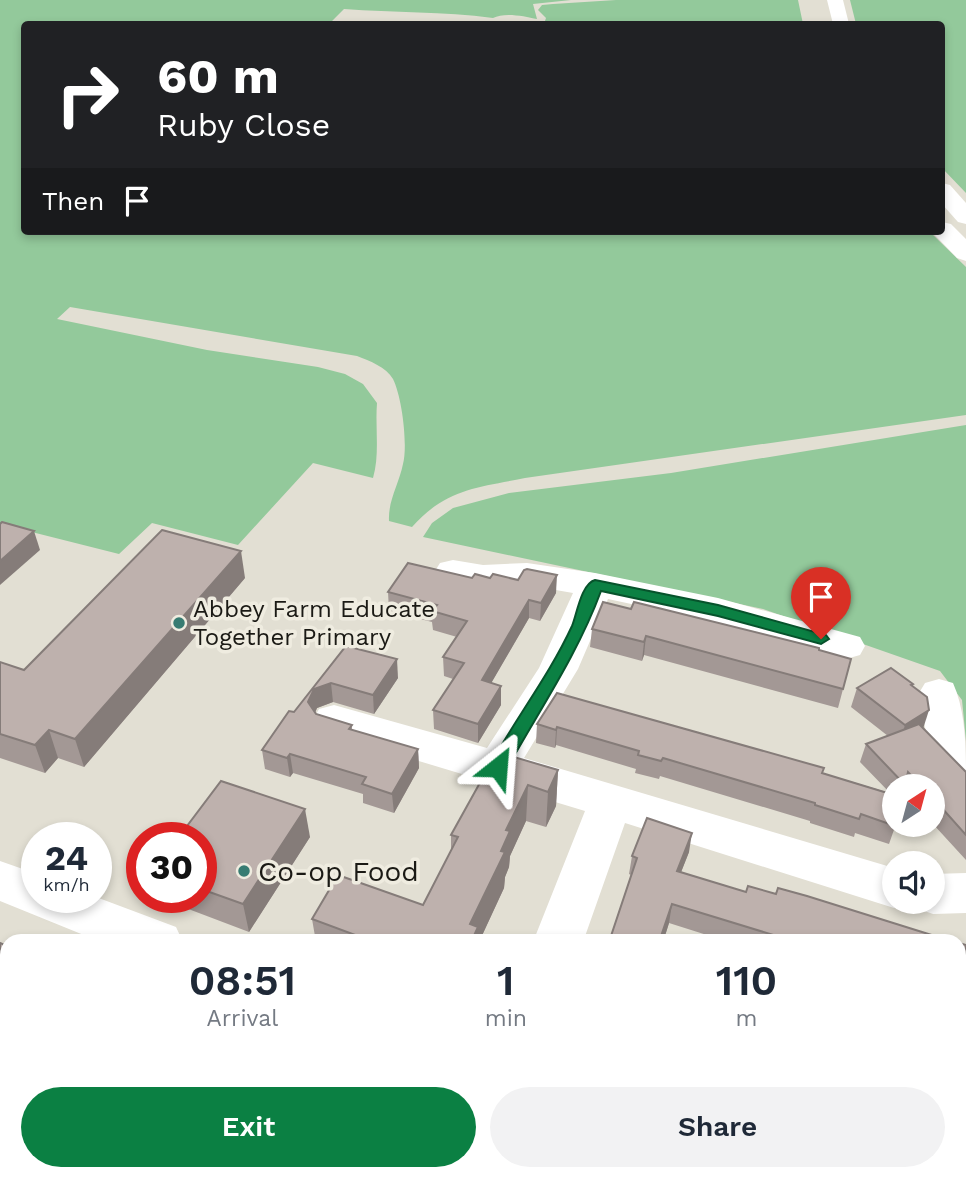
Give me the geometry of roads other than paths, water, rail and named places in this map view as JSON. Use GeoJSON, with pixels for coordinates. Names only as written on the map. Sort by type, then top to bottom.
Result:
{"type":"FeatureCollection","features":[{"type":"Feature","properties":{"kind":"highway"},"geometry":{"type":"LineString","coordinates":[[835,0],[840,21]]}},
{"type":"Feature","properties":{"kind":"highway"},"geometry":{"type":"LineString","coordinates":[[945,193],[966,217]]}},
{"type":"Feature","properties":{"kind":"highway"},"geometry":{"type":"LineString","coordinates":[[945,232],[966,253]]}},
{"type":"Feature","properties":{"kind":"street"},"geometry":{"type":"LineString","coordinates":[[453,571],[483,576],[527,574],[595,585],[718,610],[846,646]]}},
{"type":"Feature","properties":{"kind":"street"},"geometry":{"type":"LineString","coordinates":[[498,767],[522,723],[556,672],[580,626],[595,585]]}},
{"type":"Feature","properties":{"kind":"street"},"geometry":{"type":"LineString","coordinates":[[939,693],[951,748],[966,764]]}},
{"type":"Feature","properties":{"kind":"street"},"geometry":{"type":"LineString","coordinates":[[334,720],[446,751],[882,884]]}},
{"type":"Feature","properties":{"kind":"street"},"geometry":{"type":"LineString","coordinates":[[561,934],[611,801]]}},
{"type":"Feature","properties":{"kind":"street"},"geometry":{"type":"LineString","coordinates":[[0,881],[21,889]]}},
{"type":"Feature","properties":{"kind":"street"},"geometry":{"type":"LineString","coordinates":[[945,894],[966,893]]}},
{"type":"Feature","properties":{"kind":"street"},"geometry":{"type":"LineString","coordinates":[[67,913],[91,930],[113,934]]}},
{"type":"Feature","properties":{"kind":"place","name":"Abbey Farm Educate Together Primary"},"geometry":{"type":"Point","coordinates":[179,623]}},
{"type":"Feature","properties":{"kind":"place","name":"Co-op Food"},"geometry":{"type":"Point","coordinates":[244,871]}}]}
